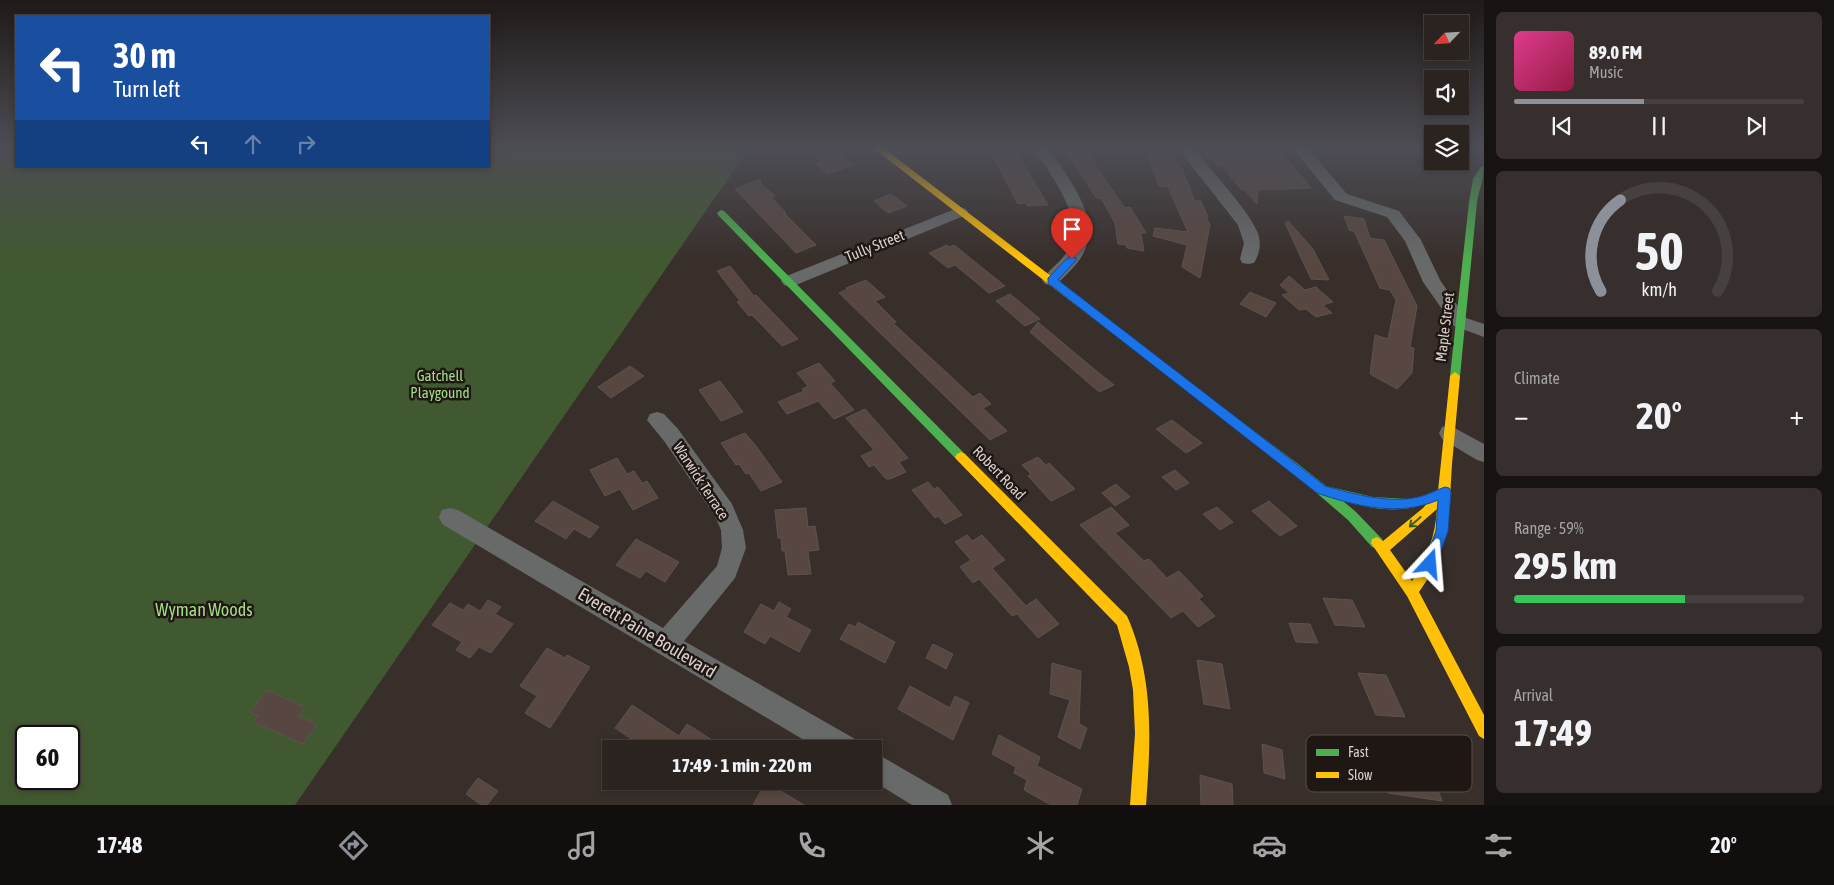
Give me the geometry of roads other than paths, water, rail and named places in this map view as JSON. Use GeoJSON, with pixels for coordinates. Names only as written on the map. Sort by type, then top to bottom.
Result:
{"type":"FeatureCollection","features":[{"type":"Feature","properties":{"kind":"main road"},"geometry":{"type":"LineString","coordinates":[[925,185],[1051,280],[1352,516],[1382,549],[1412,592],[1484,731]]}},
{"type":"Feature","properties":{"kind":"main road","name":"Maple Street"},"geometry":{"type":"LineString","coordinates":[[1412,592],[1430,564],[1442,531],[1449,433],[1476,185]]}},
{"type":"Feature","properties":{"kind":"main road","name":"Robert Road"},"geometry":{"type":"LineString","coordinates":[[721,213],[1122,621],[1132,640],[1142,693],[1138,805]]}},
{"type":"Feature","properties":{"kind":"main road"},"geometry":{"type":"LineString","coordinates":[[1321,490],[1352,498],[1399,505],[1421,502],[1445,492]]}},
{"type":"Feature","properties":{"kind":"main road"},"geometry":{"type":"LineString","coordinates":[[1382,549],[1427,512],[1445,492]]}},
{"type":"Feature","properties":{"kind":"street"},"geometry":{"type":"LineString","coordinates":[[1051,280],[1062,272],[1072,259],[1082,236],[1081,216],[1063,185]]}},
{"type":"Feature","properties":{"kind":"street"},"geometry":{"type":"LineString","coordinates":[[1214,185],[1243,220],[1251,234],[1253,248],[1248,258]]}},
{"type":"Feature","properties":{"kind":"street"},"geometry":{"type":"LineString","coordinates":[[1331,185],[1341,197],[1393,214],[1413,240],[1432,282],[1460,322],[1484,331]]}},
{"type":"Feature","properties":{"kind":"street","name":"Tully Street"},"geometry":{"type":"LineString","coordinates":[[790,282],[845,257],[960,212]]}},
{"type":"Feature","properties":{"kind":"street","name":"Warwick Terrace"},"geometry":{"type":"LineString","coordinates":[[657,420],[671,435],[724,511],[732,530],[734,548],[727,571],[666,644]]}},
{"type":"Feature","properties":{"kind":"street"},"geometry":{"type":"LineString","coordinates":[[1449,433],[1484,454]]}},
{"type":"Feature","properties":{"kind":"street","name":"Everett Paine Boulevard"},"geometry":{"type":"LineString","coordinates":[[450,517],[830,740]]}},
{"type":"Feature","properties":{"kind":"street"},"geometry":{"type":"LineString","coordinates":[[882,771],[938,805]]}},
{"type":"Feature","properties":{"kind":"park label","name":"Gatchell Playgound"},"geometry":{"type":"Point","coordinates":[440,384]}},
{"type":"Feature","properties":{"kind":"park label","name":"Wyman Woods"},"geometry":{"type":"Point","coordinates":[204,610]}}]}
